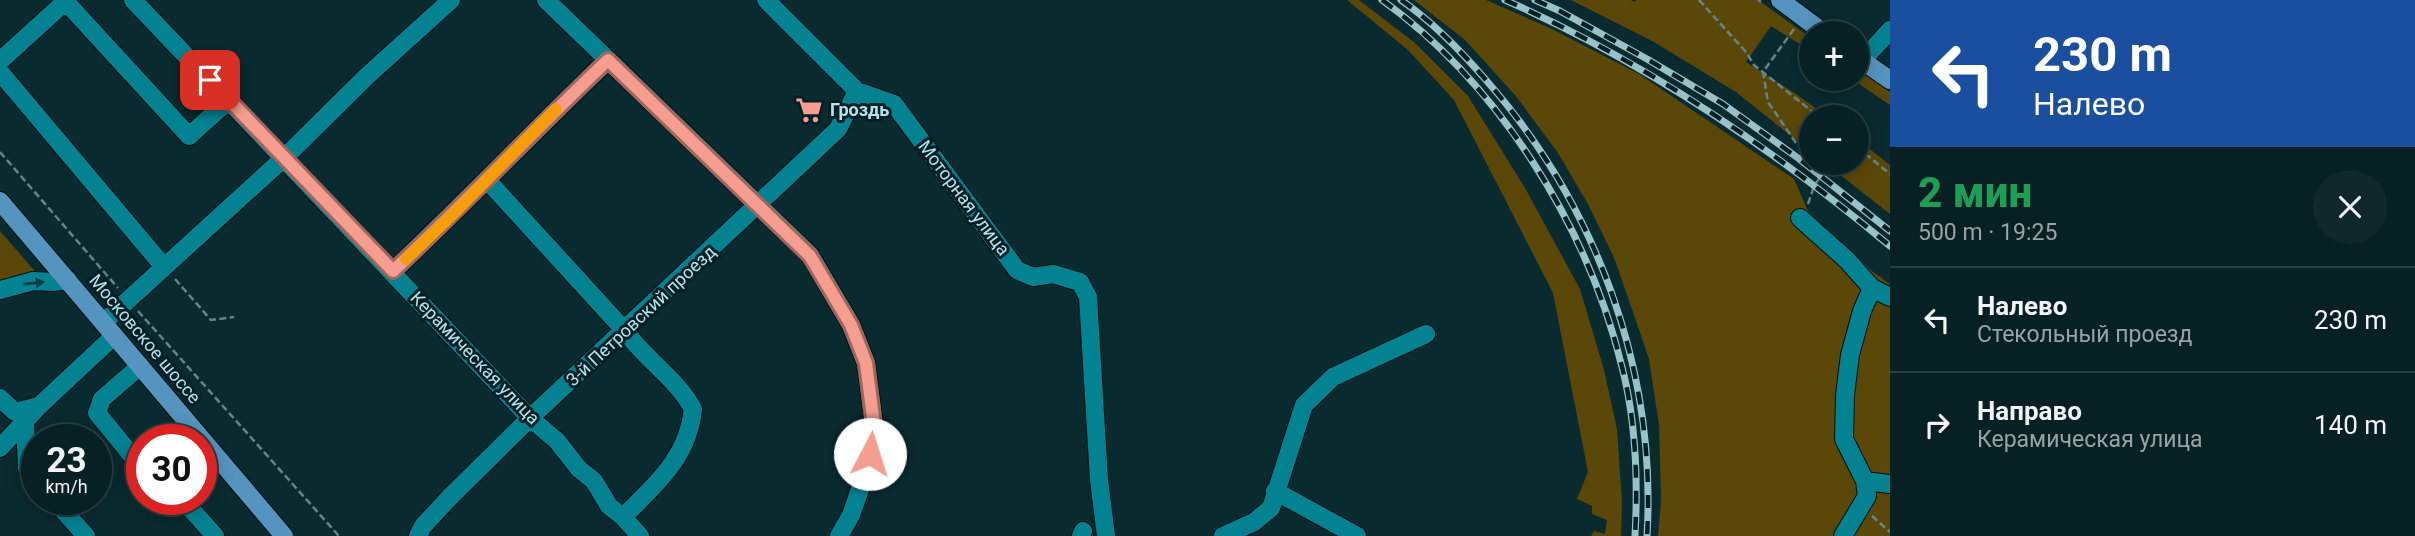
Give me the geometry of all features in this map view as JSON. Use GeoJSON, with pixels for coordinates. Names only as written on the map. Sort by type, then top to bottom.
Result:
{"type":"FeatureCollection","features":[{"type":"Feature","properties":{"kind":"main road"},"geometry":{"type":"LineString","coordinates":[[1780,0],[1808,21]]}},
{"type":"Feature","properties":{"kind":"main road"},"geometry":{"type":"LineString","coordinates":[[1869,65],[1890,80]]}},
{"type":"Feature","properties":{"kind":"main road","name":"Московское шоссе"},"geometry":{"type":"LineString","coordinates":[[2,208],[68,280],[140,366],[184,424]]}},
{"type":"Feature","properties":{"kind":"main road","name":"Московское шоссе"},"geometry":{"type":"LineString","coordinates":[[217,466],[284,536]]}},
{"type":"Feature","properties":{"kind":"street","name":"Керамическая улица"},"geometry":{"type":"LineString","coordinates":[[134,0],[530,418],[594,481],[609,506],[640,536]]}},
{"type":"Feature","properties":{"kind":"street"},"geometry":{"type":"LineString","coordinates":[[0,448],[109,329],[128,300],[451,0]]}},
{"type":"Feature","properties":{"kind":"street"},"geometry":{"type":"LineString","coordinates":[[546,0],[810,256],[851,325],[866,363],[875,433],[865,475],[839,536]]}},
{"type":"Feature","properties":{"kind":"street","name":"Моторная улица"},"geometry":{"type":"LineString","coordinates":[[766,0],[857,91],[894,104],[1017,270],[1033,277],[1053,274],[1080,282],[1088,297],[1099,480],[1106,536]]}},
{"type":"Feature","properties":{"kind":"street"},"geometry":{"type":"LineString","coordinates":[[0,61],[66,1],[189,136],[229,100]]}},
{"type":"Feature","properties":{"kind":"street"},"geometry":{"type":"LineString","coordinates":[[1869,50],[1890,30]]}},
{"type":"Feature","properties":{"kind":"street"},"geometry":{"type":"LineString","coordinates":[[393,271],[608,60]]}},
{"type":"Feature","properties":{"kind":"street"},"geometry":{"type":"LineString","coordinates":[[0,72],[164,267]]}},
{"type":"Feature","properties":{"kind":"street","name":"3-й Петровский проезд"},"geometry":{"type":"LineString","coordinates":[[418,536],[450,497],[530,418],[838,129],[857,91]]}},
{"type":"Feature","properties":{"kind":"street"},"geometry":{"type":"LineString","coordinates":[[487,180],[636,346],[683,390],[694,409],[688,438],[676,461],[623,517]]}},
{"type":"Feature","properties":{"kind":"street"},"geometry":{"type":"LineString","coordinates":[[1800,218],[1847,260],[1872,288],[1890,297]]}},
{"type":"Feature","properties":{"kind":"street"},"geometry":{"type":"LineString","coordinates":[[0,290],[33,281],[68,280]]}},
{"type":"Feature","properties":{"kind":"street"},"geometry":{"type":"LineString","coordinates":[[1843,536],[1867,496],[1865,481],[1844,439],[1845,395],[1850,355],[1862,311],[1872,288]]}},
{"type":"Feature","properties":{"kind":"street"},"geometry":{"type":"LineString","coordinates":[[1223,536],[1254,522],[1271,508],[1304,405],[1333,377],[1426,334]]}},
{"type":"Feature","properties":{"kind":"street"},"geometry":{"type":"LineString","coordinates":[[126,448],[97,413],[102,399],[140,366]]}},
{"type":"Feature","properties":{"kind":"street"},"geometry":{"type":"LineString","coordinates":[[0,398],[15,412],[39,407]]}},
{"type":"Feature","properties":{"kind":"street"},"geometry":{"type":"LineString","coordinates":[[1865,481],[1890,484]]}},
{"type":"Feature","properties":{"kind":"street"},"geometry":{"type":"LineString","coordinates":[[1275,491],[1357,536]]}},
{"type":"Feature","properties":{"kind":"street"},"geometry":{"type":"LineString","coordinates":[[67,515],[86,536]]}},
{"type":"Feature","properties":{"kind":"street"},"geometry":{"type":"LineString","coordinates":[[196,515],[215,536]]}},
{"type":"Feature","properties":{"kind":"path"},"geometry":{"type":"LineString","coordinates":[[1699,0],[1746,52],[1754,65],[1804,105]]}},
{"type":"Feature","properties":{"kind":"path"},"geometry":{"type":"LineString","coordinates":[[1795,26],[1763,72],[1768,102],[1799,146]]}},
{"type":"Feature","properties":{"kind":"path"},"geometry":{"type":"LineString","coordinates":[[0,152],[339,536]]}},
{"type":"Feature","properties":{"kind":"path"},"geometry":{"type":"LineString","coordinates":[[1869,157],[1890,174]]}},
{"type":"Feature","properties":{"kind":"path"},"geometry":{"type":"LineString","coordinates":[[1814,186],[1821,175]]}},
{"type":"Feature","properties":{"kind":"path"},"geometry":{"type":"LineString","coordinates":[[164,267],[211,320],[234,317]]}},
{"type":"Feature","properties":{"kind":"path"},"geometry":{"type":"LineString","coordinates":[[1861,507],[1890,532]]}},
{"type":"Feature","properties":{"kind":"shaded area"},"geometry":{"type":"Polygon","coordinates":[[[1347,0],[1359,0],[1415,43],[1468,96],[1525,188],[1580,289],[1604,370],[1617,429],[1622,502],[1621,536],[1591,536],[1594,531],[1605,534],[1607,520],[1592,514],[1592,506],[1577,499],[1588,472],[1553,293],[1454,100],[1408,50],[1347,0]]]}},
{"type":"Feature","properties":{"kind":"shaded area"},"geometry":{"type":"Polygon","coordinates":[[[1414,0],[1486,0],[1552,29],[1639,74],[1794,179],[1808,211],[1872,271],[1890,284],[1890,536],[1658,536],[1661,501],[1659,425],[1649,359],[1615,260],[1589,206],[1558,153],[1515,95],[1465,40],[1414,0]]]}},
{"type":"Feature","properties":{"kind":"shaded area"},"geometry":{"type":"Polygon","coordinates":[[[1571,0],[1758,0],[1799,29],[1799,44],[1771,26],[1746,62],[1811,105],[1799,105],[1799,142],[1736,92],[1654,42],[1571,0]]]}},
{"type":"Feature","properties":{"kind":"shaded area"},"geometry":{"type":"Polygon","coordinates":[[[1869,77],[1890,92],[1890,105],[1869,91],[1869,77]]]}},
{"type":"Feature","properties":{"kind":"shaded area"},"geometry":{"type":"Polygon","coordinates":[[[1869,148],[1890,165],[1890,214],[1840,175],[1869,175],[1869,148]]]}},
{"type":"Feature","properties":{"kind":"shaded area"},"geometry":{"type":"Polygon","coordinates":[[[0,231],[39,276],[20,275],[0,283],[0,231]]]}},
{"type":"Feature","properties":{"kind":"railway"},"geometry":{"type":"LineString","coordinates":[[1382,0],[1425,34],[1464,73],[1500,116],[1533,162],[1587,262],[1607,314],[1627,388],[1635,451],[1635,536]]}},
{"type":"Feature","properties":{"kind":"railway"},"geometry":{"type":"LineString","coordinates":[[1401,0],[1457,48],[1525,129],[1559,181],[1588,235],[1611,293],[1629,352],[1642,412],[1647,474],[1647,536]]}},
{"type":"Feature","properties":{"kind":"railway"},"geometry":{"type":"LineString","coordinates":[[1505,0],[1557,24],[1658,79],[1754,141],[1890,246]]}},
{"type":"Feature","properties":{"kind":"railway"},"geometry":{"type":"LineString","coordinates":[[1535,0],[1647,59],[1723,104],[1798,158],[1890,231]]}},
{"type":"Feature","properties":{"kind":"slow traffic"},"geometry":{"type":"LineString","coordinates":[[406,259],[556,109]]}},
{"type":"Feature","properties":{"kind":"place","name":"Гроздь"},"geometry":{"type":"Point","coordinates":[809,110]}},
{"type":"Feature","properties":{"kind":"route"},"geometry":{"type":"LineString","coordinates":[[210,80],[393,271],[608,60],[810,256],[851,325],[866,363],[875,433],[870,454]]}}]}
